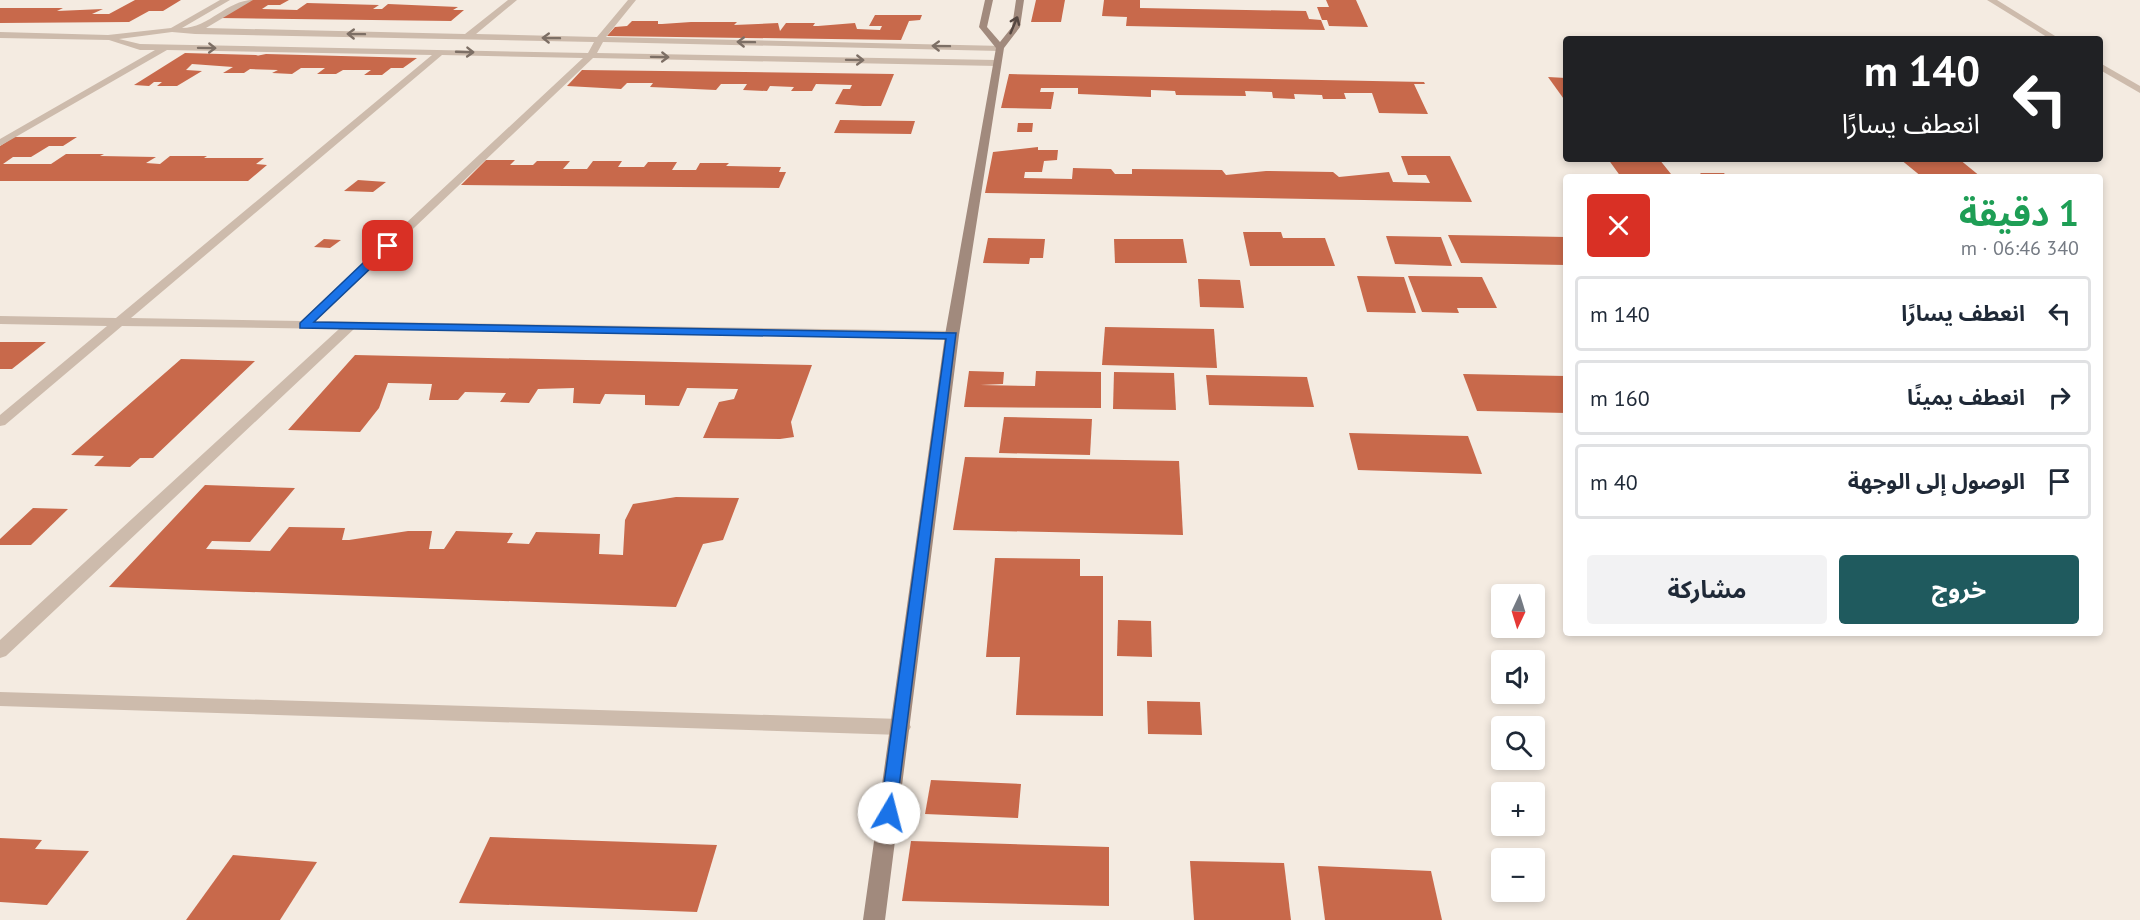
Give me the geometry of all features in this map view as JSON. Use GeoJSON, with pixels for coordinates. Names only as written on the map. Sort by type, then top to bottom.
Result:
{"type":"FeatureCollection","features":[{"type":"Feature","properties":{"kind":"main road"},"geometry":{"type":"LineString","coordinates":[[989,0],[983,27],[998,55]]}},
{"type":"Feature","properties":{"kind":"main road"},"geometry":{"type":"LineString","coordinates":[[874,920],[952,335],[998,55],[1016,27],[1020,0]]}},
{"type":"Feature","properties":{"kind":"street"},"geometry":{"type":"LineString","coordinates":[[140,47],[226,0]]}},
{"type":"Feature","properties":{"kind":"street"},"geometry":{"type":"LineString","coordinates":[[0,142],[249,0]]}},
{"type":"Feature","properties":{"kind":"street"},"geometry":{"type":"LineString","coordinates":[[468,36],[513,0]]}},
{"type":"Feature","properties":{"kind":"street"},"geometry":{"type":"LineString","coordinates":[[304,325],[591,55],[600,39],[633,0]]}},
{"type":"Feature","properties":{"kind":"street"},"geometry":{"type":"LineString","coordinates":[[1991,0],[2050,36]]}},
{"type":"Feature","properties":{"kind":"street"},"geometry":{"type":"LineString","coordinates":[[0,35],[108,38],[172,30],[600,39],[998,55]]}},
{"type":"Feature","properties":{"kind":"street"},"geometry":{"type":"LineString","coordinates":[[408,50],[428,36]]}},
{"type":"Feature","properties":{"kind":"street"},"geometry":{"type":"LineString","coordinates":[[108,38],[140,47],[165,48],[408,50],[591,55],[998,55]]}},
{"type":"Feature","properties":{"kind":"street"},"geometry":{"type":"LineString","coordinates":[[0,422],[442,51]]}},
{"type":"Feature","properties":{"kind":"street"},"geometry":{"type":"LineString","coordinates":[[2103,68],[2140,90]]}},
{"type":"Feature","properties":{"kind":"street"},"geometry":{"type":"LineString","coordinates":[[0,320],[952,335]]}},
{"type":"Feature","properties":{"kind":"street"},"geometry":{"type":"LineString","coordinates":[[0,651],[350,326]]}},
{"type":"Feature","properties":{"kind":"street"},"geometry":{"type":"LineString","coordinates":[[0,699],[901,728]]}},
{"type":"Feature","properties":{"kind":"building"},"geometry":{"type":"Polygon","coordinates":[[[135,0],[181,0],[163,11],[149,11],[129,22],[0,23],[0,8],[63,8],[57,11],[103,9],[92,14],[109,14],[135,0]]]}},
{"type":"Feature","properties":{"kind":"building"},"geometry":{"type":"Polygon","coordinates":[[[251,0],[289,0],[280,5],[268,5],[262,9],[297,10],[307,3],[379,5],[373,9],[382,9],[388,4],[458,7],[453,10],[464,10],[451,21],[220,18],[251,0]]]}},
{"type":"Feature","properties":{"kind":"building"},"geometry":{"type":"Polygon","coordinates":[[[1036,0],[1065,0],[1061,22],[1031,22],[1036,0]]]}},
{"type":"Feature","properties":{"kind":"building"},"geometry":{"type":"Polygon","coordinates":[[[1104,0],[1140,0],[1140,8],[1306,11],[1309,19],[1321,20],[1325,30],[1126,26],[1127,17],[1102,16],[1104,0]]]}},
{"type":"Feature","properties":{"kind":"building"},"geometry":{"type":"Polygon","coordinates":[[[1326,0],[1356,0],[1368,27],[1329,26],[1327,20],[1322,20],[1317,7],[1329,7],[1326,0]]]}},
{"type":"Feature","properties":{"kind":"building"},"geometry":{"type":"Polygon","coordinates":[[[875,15],[922,15],[920,20],[909,21],[901,40],[607,36],[615,27],[627,26],[632,21],[658,21],[658,24],[778,23],[780,31],[786,23],[815,23],[813,26],[818,26],[855,23],[857,29],[880,30],[882,26],[869,26],[875,15]]]}},
{"type":"Feature","properties":{"kind":"building"},"geometry":{"type":"Polygon","coordinates":[[[185,53],[417,58],[403,68],[391,68],[382,75],[364,75],[371,70],[343,70],[336,74],[317,74],[325,68],[301,68],[292,74],[272,73],[278,70],[250,69],[244,73],[223,73],[233,67],[192,64],[186,70],[202,71],[177,86],[157,86],[162,82],[154,82],[149,86],[134,85],[185,53]]]}},
{"type":"Feature","properties":{"kind":"building"},"geometry":{"type":"Polygon","coordinates":[[[582,70],[894,74],[881,106],[863,106],[835,104],[843,89],[850,89],[852,85],[816,84],[812,91],[791,91],[794,87],[770,86],[767,91],[743,90],[747,84],[721,84],[716,90],[650,87],[653,83],[627,83],[621,89],[567,86],[582,70]]]}},
{"type":"Feature","properties":{"kind":"building"},"geometry":{"type":"Polygon","coordinates":[[[1009,74],[1424,82],[1425,84],[1414,84],[1428,114],[1379,113],[1372,93],[1344,93],[1346,99],[1323,99],[1322,95],[1294,94],[1295,99],[1273,98],[1272,92],[1245,91],[1246,96],[1176,95],[1175,91],[1151,90],[1151,97],[1078,94],[1078,88],[1041,88],[1040,92],[1054,92],[1051,109],[1001,108],[1009,74]]]}},
{"type":"Feature","properties":{"kind":"building"},"geometry":{"type":"Polygon","coordinates":[[[1548,77],[1563,78],[1563,98],[1548,77]]]}},
{"type":"Feature","properties":{"kind":"building"},"geometry":{"type":"Polygon","coordinates":[[[840,120],[915,121],[911,134],[834,133],[840,120]]]}},
{"type":"Feature","properties":{"kind":"building"},"geometry":{"type":"Polygon","coordinates":[[[1018,123],[1033,123],[1032,132],[1017,132],[1018,123]]]}},
{"type":"Feature","properties":{"kind":"building"},"geometry":{"type":"Polygon","coordinates":[[[14,137],[77,137],[63,146],[49,146],[31,157],[13,157],[3,164],[51,164],[66,154],[104,154],[100,156],[156,157],[146,163],[160,164],[170,156],[264,158],[256,164],[267,165],[248,181],[0,181],[0,146],[14,137]]]}},
{"type":"Feature","properties":{"kind":"building"},"geometry":{"type":"Polygon","coordinates":[[[1038,147],[1038,150],[1058,150],[1057,160],[1044,161],[1042,172],[1025,172],[1024,178],[1072,179],[1073,168],[1111,169],[1115,174],[1132,174],[1132,169],[1222,170],[1226,175],[1266,171],[1333,172],[1339,177],[1389,172],[1393,182],[1430,183],[1426,175],[1408,175],[1401,156],[1450,156],[1472,202],[985,193],[993,152],[1038,147]]]}},
{"type":"Feature","properties":{"kind":"building"},"geometry":{"type":"Polygon","coordinates":[[[486,160],[515,160],[510,165],[533,165],[537,161],[570,161],[563,169],[587,169],[593,161],[622,161],[618,167],[644,167],[648,162],[677,162],[672,170],[696,170],[700,163],[729,163],[726,166],[781,167],[779,172],[786,172],[779,188],[461,185],[486,160]]]}},
{"type":"Feature","properties":{"kind":"building"},"geometry":{"type":"Polygon","coordinates":[[[1610,162],[1661,162],[1671,174],[1654,174],[1619,174],[1610,162]]]}},
{"type":"Feature","properties":{"kind":"building"},"geometry":{"type":"Polygon","coordinates":[[[1904,162],[1963,162],[1977,174],[1918,174],[1904,162]]]}},
{"type":"Feature","properties":{"kind":"building"},"geometry":{"type":"Polygon","coordinates":[[[1700,173],[1725,174],[1701,174],[1700,173]]]}},
{"type":"Feature","properties":{"kind":"building"},"geometry":{"type":"Polygon","coordinates":[[[358,180],[386,182],[373,192],[344,191],[358,180]]]}},
{"type":"Feature","properties":{"kind":"building"},"geometry":{"type":"Polygon","coordinates":[[[1243,232],[1281,232],[1283,238],[1325,238],[1335,266],[1250,266],[1243,232]]]}},
{"type":"Feature","properties":{"kind":"building"},"geometry":{"type":"Polygon","coordinates":[[[1448,235],[1563,237],[1563,265],[1461,263],[1448,235]]]}},
{"type":"Feature","properties":{"kind":"building"},"geometry":{"type":"Polygon","coordinates":[[[1386,236],[1441,237],[1452,266],[1395,264],[1386,236]]]}},
{"type":"Feature","properties":{"kind":"building"},"geometry":{"type":"Polygon","coordinates":[[[988,238],[1045,239],[1043,258],[1030,258],[1029,264],[983,263],[988,238]]]}},
{"type":"Feature","properties":{"kind":"building"},"geometry":{"type":"Polygon","coordinates":[[[324,239],[341,240],[330,248],[314,247],[324,239]]]}},
{"type":"Feature","properties":{"kind":"building"},"geometry":{"type":"Polygon","coordinates":[[[1114,239],[1183,239],[1187,263],[1115,263],[1114,239]]]}},
{"type":"Feature","properties":{"kind":"building"},"geometry":{"type":"Polygon","coordinates":[[[1357,276],[1404,277],[1416,313],[1367,312],[1357,276]]]}},
{"type":"Feature","properties":{"kind":"building"},"geometry":{"type":"Polygon","coordinates":[[[1408,276],[1482,277],[1497,308],[1457,308],[1459,313],[1422,312],[1408,276]]]}},
{"type":"Feature","properties":{"kind":"building"},"geometry":{"type":"Polygon","coordinates":[[[1198,279],[1240,280],[1244,308],[1200,307],[1198,279]]]}},
{"type":"Feature","properties":{"kind":"building"},"geometry":{"type":"Polygon","coordinates":[[[1105,327],[1214,329],[1217,368],[1102,365],[1105,327]]]}},
{"type":"Feature","properties":{"kind":"building"},"geometry":{"type":"Polygon","coordinates":[[[0,342],[46,342],[12,369],[0,369],[0,342]]]}},
{"type":"Feature","properties":{"kind":"building"},"geometry":{"type":"Polygon","coordinates":[[[355,355],[812,365],[791,422],[794,437],[780,439],[703,438],[719,402],[734,399],[738,389],[687,388],[679,406],[645,405],[645,395],[605,394],[600,404],[573,403],[574,388],[538,389],[529,403],[500,402],[506,393],[465,392],[458,400],[429,400],[432,384],[388,383],[379,408],[360,432],[288,430],[355,355]]]}},
{"type":"Feature","properties":{"kind":"building"},"geometry":{"type":"Polygon","coordinates":[[[181,359],[255,361],[153,458],[140,458],[130,467],[94,466],[104,456],[71,455],[181,359]]]}},
{"type":"Feature","properties":{"kind":"building"},"geometry":{"type":"Polygon","coordinates":[[[969,371],[1004,372],[1003,384],[980,385],[1035,386],[1036,371],[1101,372],[1101,408],[964,407],[969,371]]]}},
{"type":"Feature","properties":{"kind":"building"},"geometry":{"type":"Polygon","coordinates":[[[1114,372],[1174,373],[1176,410],[1113,409],[1114,372]]]}},
{"type":"Feature","properties":{"kind":"building"},"geometry":{"type":"Polygon","coordinates":[[[1463,374],[1563,376],[1563,413],[1477,411],[1463,374]]]}},
{"type":"Feature","properties":{"kind":"building"},"geometry":{"type":"Polygon","coordinates":[[[1206,375],[1307,377],[1314,407],[1209,405],[1206,375]]]}},
{"type":"Feature","properties":{"kind":"building"},"geometry":{"type":"Polygon","coordinates":[[[1004,417],[1092,419],[1090,455],[999,453],[1004,417]]]}},
{"type":"Feature","properties":{"kind":"building"},"geometry":{"type":"Polygon","coordinates":[[[1349,433],[1468,436],[1482,474],[1358,470],[1349,433]]]}},
{"type":"Feature","properties":{"kind":"building"},"geometry":{"type":"Polygon","coordinates":[[[965,457],[1179,461],[1183,535],[953,530],[965,457]]]}},
{"type":"Feature","properties":{"kind":"building"},"geometry":{"type":"Polygon","coordinates":[[[205,485],[295,488],[250,542],[212,541],[206,549],[270,551],[289,527],[345,528],[342,540],[408,531],[432,531],[429,549],[444,549],[456,531],[513,533],[507,543],[529,544],[536,532],[600,534],[599,554],[623,555],[625,520],[633,504],[676,497],[739,498],[723,540],[703,544],[676,607],[109,587],[205,485]]]}},
{"type":"Feature","properties":{"kind":"building"},"geometry":{"type":"Polygon","coordinates":[[[33,508],[68,509],[31,545],[0,545],[0,539],[33,508]]]}},
{"type":"Feature","properties":{"kind":"building"},"geometry":{"type":"Polygon","coordinates":[[[995,558],[1080,559],[1080,576],[1103,576],[1103,716],[1016,715],[1020,657],[986,657],[995,558]]]}},
{"type":"Feature","properties":{"kind":"building"},"geometry":{"type":"Polygon","coordinates":[[[1118,620],[1151,621],[1152,657],[1117,656],[1118,620]]]}},
{"type":"Feature","properties":{"kind":"building"},"geometry":{"type":"Polygon","coordinates":[[[1147,701],[1200,702],[1202,735],[1148,734],[1147,701]]]}},
{"type":"Feature","properties":{"kind":"building"},"geometry":{"type":"Polygon","coordinates":[[[931,780],[1021,784],[1018,818],[925,814],[931,780]]]}},
{"type":"Feature","properties":{"kind":"building"},"geometry":{"type":"Polygon","coordinates":[[[490,837],[717,845],[697,912],[459,903],[490,837]]]}},
{"type":"Feature","properties":{"kind":"building"},"geometry":{"type":"Polygon","coordinates":[[[0,838],[42,840],[35,849],[89,851],[47,905],[0,902],[0,838]]]}},
{"type":"Feature","properties":{"kind":"building"},"geometry":{"type":"Polygon","coordinates":[[[911,841],[1109,847],[1109,906],[902,901],[911,841]]]}},
{"type":"Feature","properties":{"kind":"building"},"geometry":{"type":"Polygon","coordinates":[[[233,855],[317,862],[280,920],[186,920],[233,855]]]}},
{"type":"Feature","properties":{"kind":"building"},"geometry":{"type":"Polygon","coordinates":[[[1190,861],[1284,863],[1291,920],[1194,920],[1190,861]]]}},
{"type":"Feature","properties":{"kind":"building"},"geometry":{"type":"Polygon","coordinates":[[[1318,866],[1431,871],[1442,920],[1325,920],[1318,866]]]}},
{"type":"Feature","properties":{"kind":"route"},"geometry":{"type":"LineString","coordinates":[[388,246],[304,325],[952,335],[889,813]]}}]}
